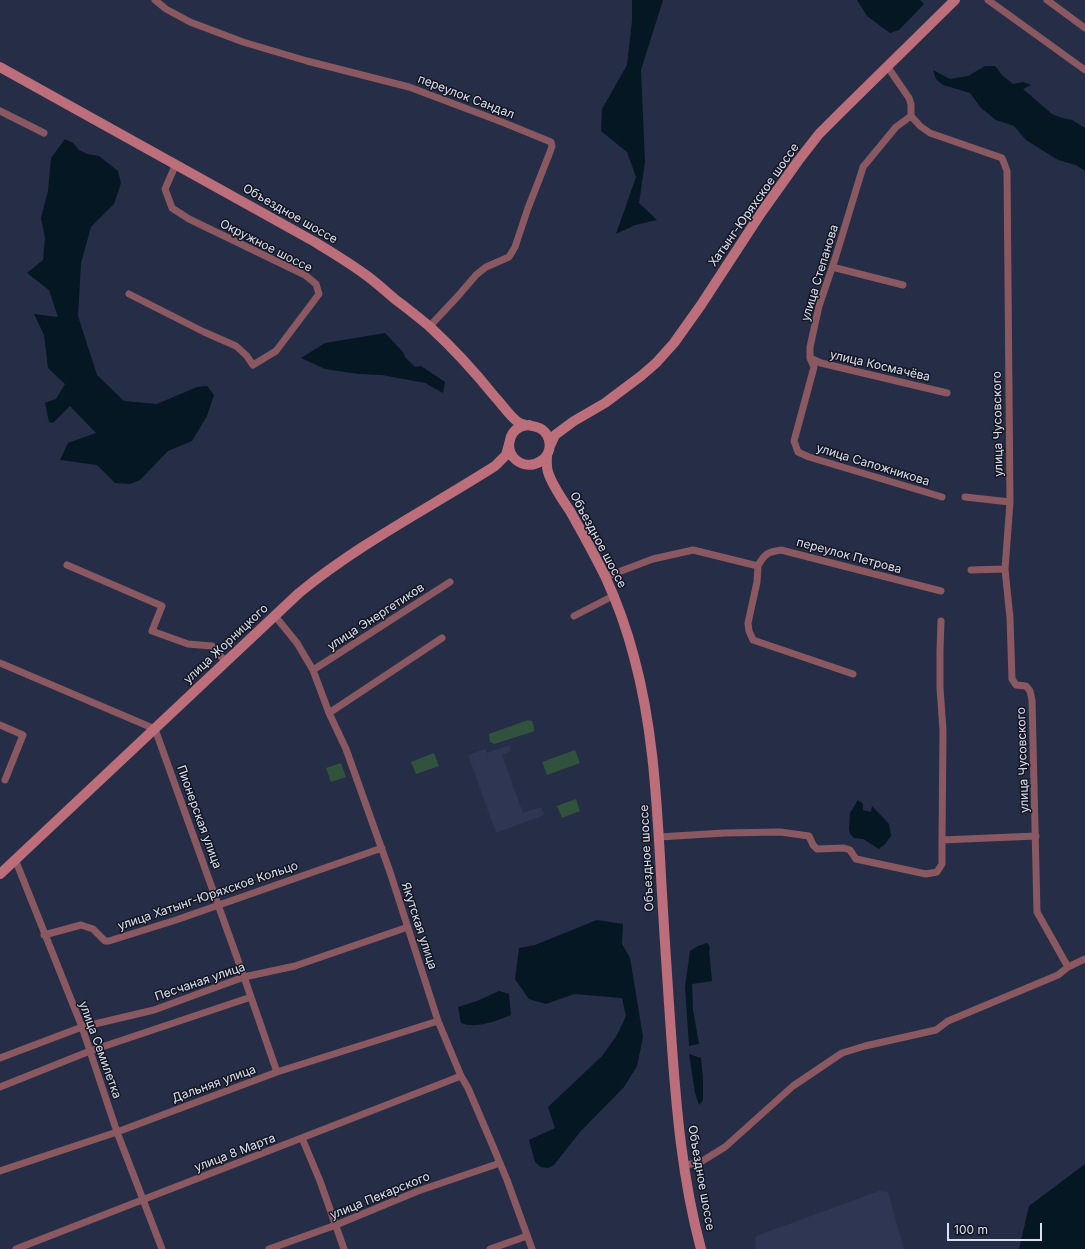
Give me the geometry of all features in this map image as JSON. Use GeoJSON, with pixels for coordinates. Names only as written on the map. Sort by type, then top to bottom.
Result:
{"type":"FeatureCollection","features":[{"type":"Feature","properties":{"kind":"main road","name":"Хатынг-Юряхское шоссе"},"geometry":{"type":"LineString","coordinates":[[548,450],[554,435],[574,421],[606,403],[656,363],[674,343],[702,305],[761,213],[798,161],[823,131],[955,0]]}},
{"type":"Feature","properties":{"kind":"main road","name":"Объездное шоссе"},"geometry":{"type":"LineString","coordinates":[[0,67],[321,246],[364,273],[429,327],[471,368],[518,422],[533,426]]}},
{"type":"Feature","properties":{"kind":"main road"},"geometry":{"type":"LineString","coordinates":[[508,411],[512,425],[509,441],[510,452],[518,462],[528,465],[538,464],[543,460],[548,450],[547,434],[543,430],[533,426],[521,426],[513,432],[509,441]]}},
{"type":"Feature","properties":{"kind":"main road","name":"Хатынг-Юряхское шоссе"},"geometry":{"type":"LineString","coordinates":[[533,426],[551,429],[574,421]]}},
{"type":"Feature","properties":{"kind":"main road","name":"улица Жорницкого"},"geometry":{"type":"LineString","coordinates":[[495,466],[506,454],[509,441]]}},
{"type":"Feature","properties":{"kind":"main road","name":"Объездное шоссе"},"geometry":{"type":"LineString","coordinates":[[548,450],[548,472],[553,484]]}},
{"type":"Feature","properties":{"kind":"main road","name":"улица Жорницкого"},"geometry":{"type":"LineString","coordinates":[[0,874],[299,593],[328,570],[365,544],[495,466],[511,461],[528,465]]}},
{"type":"Feature","properties":{"kind":"main road","name":"Объездное шоссе"},"geometry":{"type":"LineString","coordinates":[[528,465],[546,475],[585,537],[613,596],[628,636],[640,680],[652,750],[656,790],[674,1081],[684,1165],[701,1249]]}},
{"type":"Feature","properties":{"kind":"street","name":"переулок Сандал"},"geometry":{"type":"LineString","coordinates":[[155,0],[166,9],[190,22],[243,42],[301,59],[409,87],[551,142],[552,146],[550,152],[528,208],[515,247],[509,257],[486,267],[476,275],[429,327]]}},
{"type":"Feature","properties":{"kind":"street"},"geometry":{"type":"LineString","coordinates":[[988,0],[1085,70]]}},
{"type":"Feature","properties":{"kind":"street"},"geometry":{"type":"LineString","coordinates":[[1047,0],[1085,28]]}},
{"type":"Feature","properties":{"kind":"street"},"geometry":{"type":"LineString","coordinates":[[887,66],[909,98],[911,104],[910,116]]}},
{"type":"Feature","properties":{"kind":"street"},"geometry":{"type":"LineString","coordinates":[[0,111],[44,134]]}},
{"type":"Feature","properties":{"kind":"street","name":"улица Степанова"},"geometry":{"type":"LineString","coordinates":[[798,452],[794,441],[814,367],[810,358],[810,347],[819,306],[863,167],[896,127],[910,116]]}},
{"type":"Feature","properties":{"kind":"street","name":"улица Чусовского"},"geometry":{"type":"LineString","coordinates":[[910,116],[930,133],[1002,158],[1007,171],[1010,502],[1005,569],[1010,618],[1012,679],[1016,686],[1026,686],[1030,691],[1032,700],[1037,912],[1068,967]]}},
{"type":"Feature","properties":{"kind":"street","name":"Окружное шоссе"},"geometry":{"type":"LineString","coordinates":[[129,294],[204,332],[236,346],[246,354],[253,365],[276,351],[319,294],[316,284],[304,275],[189,219],[172,208],[165,189],[176,164]]}},
{"type":"Feature","properties":{"kind":"street"},"geometry":{"type":"LineString","coordinates":[[832,268],[903,285]]}},
{"type":"Feature","properties":{"kind":"street","name":"улица Космачёва"},"geometry":{"type":"LineString","coordinates":[[810,358],[821,363],[947,393]]}},
{"type":"Feature","properties":{"kind":"street","name":"улица Сапожникова"},"geometry":{"type":"LineString","coordinates":[[798,452],[809,457],[942,497]]}},
{"type":"Feature","properties":{"kind":"street"},"geometry":{"type":"LineString","coordinates":[[965,497],[1010,502]]}},
{"type":"Feature","properties":{"kind":"street"},"geometry":{"type":"LineString","coordinates":[[605,577],[653,559],[693,550],[758,566],[757,582],[748,623],[749,631],[754,640],[853,674]]}},
{"type":"Feature","properties":{"kind":"street","name":"переулок Петрова"},"geometry":{"type":"LineString","coordinates":[[758,566],[763,558],[771,551],[781,550],[941,591]]}},
{"type":"Feature","properties":{"kind":"street"},"geometry":{"type":"LineString","coordinates":[[67,566],[162,606],[152,631],[188,644],[212,646],[226,662]]}},
{"type":"Feature","properties":{"kind":"street"},"geometry":{"type":"LineString","coordinates":[[971,570],[1005,569]]}},
{"type":"Feature","properties":{"kind":"street","name":"улица Энергетиков"},"geometry":{"type":"LineString","coordinates":[[313,670],[450,582]]}},
{"type":"Feature","properties":{"kind":"street"},"geometry":{"type":"LineString","coordinates":[[574,616],[613,596]]}},
{"type":"Feature","properties":{"kind":"street","name":"Якутская улица"},"geometry":{"type":"LineString","coordinates":[[275,616],[297,643],[313,670],[329,713],[346,749],[382,848],[438,1021],[500,1163],[532,1249]]}},
{"type":"Feature","properties":{"kind":"street"},"geometry":{"type":"LineString","coordinates":[[659,837],[724,833],[780,832],[809,836],[813,845],[818,849],[844,848],[850,850],[856,859],[926,874],[937,872],[942,864],[943,730],[940,688],[941,621]]}},
{"type":"Feature","properties":{"kind":"street"},"geometry":{"type":"LineString","coordinates":[[329,713],[442,638]]}},
{"type":"Feature","properties":{"kind":"street"},"geometry":{"type":"LineString","coordinates":[[0,663],[155,729]]}},
{"type":"Feature","properties":{"kind":"street"},"geometry":{"type":"LineString","coordinates":[[0,725],[23,735],[5,780]]}},
{"type":"Feature","properties":{"kind":"street","name":"Пионерская улица"},"geometry":{"type":"LineString","coordinates":[[155,729],[186,811],[277,1072]]}},
{"type":"Feature","properties":{"kind":"street"},"geometry":{"type":"LineString","coordinates":[[942,840],[1036,836]]}},
{"type":"Feature","properties":{"kind":"street","name":"улица Хатынг-Юряхское Кольцо"},"geometry":{"type":"LineString","coordinates":[[44,935],[81,925],[93,929],[105,941],[109,941],[176,920],[382,848]]}},
{"type":"Feature","properties":{"kind":"street","name":"улица Семилетка"},"geometry":{"type":"LineString","coordinates":[[15,860],[82,1027],[117,1132],[162,1249]]}},
{"type":"Feature","properties":{"kind":"street","name":"Песчаная улица"},"geometry":{"type":"LineString","coordinates":[[0,1058],[82,1027],[154,1010],[244,977],[294,966],[408,927]]}},
{"type":"Feature","properties":{"kind":"street"},"geometry":{"type":"LineString","coordinates":[[684,1165],[699,1163],[725,1147],[792,1086],[842,1053],[865,1046],[936,1030],[948,1021],[1058,975],[1068,967],[1085,959]]}},
{"type":"Feature","properties":{"kind":"street"},"geometry":{"type":"LineString","coordinates":[[0,1086],[90,1051],[251,997]]}},
{"type":"Feature","properties":{"kind":"street","name":"Дальняя улица"},"geometry":{"type":"LineString","coordinates":[[0,1171],[117,1132],[277,1072],[438,1021]]}},
{"type":"Feature","properties":{"kind":"street","name":"улица 8 Марта"},"geometry":{"type":"LineString","coordinates":[[16,1249],[461,1076]]}},
{"type":"Feature","properties":{"kind":"street"},"geometry":{"type":"LineString","coordinates":[[302,1138],[320,1181],[344,1249]]}},
{"type":"Feature","properties":{"kind":"street","name":"улица Пекарского"},"geometry":{"type":"LineString","coordinates":[[269,1249],[336,1225],[418,1191],[500,1163]]}},
{"type":"Feature","properties":{"kind":"street"},"geometry":{"type":"LineString","coordinates":[[490,1249],[527,1236]]}},
{"type":"Feature","properties":{"kind":"shaded area"},"geometry":{"type":"Polygon","coordinates":[[[632,0],[663,0],[641,70],[645,162],[639,203],[657,220],[635,225],[616,234],[636,177],[627,152],[601,131],[602,109],[627,65],[632,21],[632,0]]]}},
{"type":"Feature","properties":{"kind":"shaded area"},"geometry":{"type":"Polygon","coordinates":[[[857,0],[920,0],[924,4],[899,30],[890,33],[867,16],[857,0]]]}},
{"type":"Feature","properties":{"kind":"shaded area"},"geometry":{"type":"Polygon","coordinates":[[[985,66],[995,66],[1003,76],[1013,84],[1023,82],[1031,85],[1023,89],[1052,114],[1072,120],[1085,128],[1085,171],[1076,165],[1058,160],[1026,140],[1014,126],[996,120],[981,108],[970,93],[943,85],[936,79],[933,70],[950,79],[968,76],[985,66]]]}},
{"type":"Feature","properties":{"kind":"shaded area"},"geometry":{"type":"Polygon","coordinates":[[[65,139],[73,143],[79,150],[87,154],[99,156],[118,171],[121,183],[114,204],[91,227],[81,263],[78,316],[97,375],[124,401],[157,404],[197,387],[207,386],[214,395],[207,416],[192,441],[168,451],[140,480],[130,484],[115,483],[97,465],[60,460],[68,443],[96,433],[70,406],[53,423],[49,422],[45,403],[56,399],[65,384],[48,368],[44,335],[34,314],[58,317],[49,290],[27,273],[43,260],[45,238],[41,218],[48,191],[51,158],[65,139]]]}},
{"type":"Feature","properties":{"kind":"shaded area"},"geometry":{"type":"Polygon","coordinates":[[[385,333],[415,367],[421,366],[445,382],[443,393],[425,383],[382,375],[359,374],[325,369],[301,358],[325,343],[385,333]]]}},
{"type":"Feature","properties":{"kind":"shaded area"},"geometry":{"type":"Polygon","coordinates":[[[509,745],[511,751],[502,755],[523,813],[541,807],[544,815],[496,833],[468,755],[485,749],[487,753],[509,745]]]}},
{"type":"Feature","properties":{"kind":"shaded area"},"geometry":{"type":"Polygon","coordinates":[[[858,800],[863,804],[863,810],[871,812],[872,806],[889,824],[891,836],[879,849],[863,839],[854,838],[850,834],[850,813],[858,800]]]}},
{"type":"Feature","properties":{"kind":"shaded area"},"geometry":{"type":"Polygon","coordinates":[[[597,920],[623,924],[622,944],[630,958],[643,1037],[637,1066],[624,1087],[580,1132],[554,1165],[548,1168],[541,1167],[535,1162],[529,1140],[555,1128],[548,1107],[602,1056],[617,1035],[626,1016],[622,998],[574,994],[546,1004],[529,999],[515,979],[519,948],[535,945],[597,920]]]}},
{"type":"Feature","properties":{"kind":"shaded area"},"geometry":{"type":"Polygon","coordinates":[[[707,943],[710,949],[712,981],[692,984],[693,1010],[699,1044],[689,1046],[685,986],[690,951],[707,943]]]}},
{"type":"Feature","properties":{"kind":"shaded area"},"geometry":{"type":"Polygon","coordinates":[[[499,991],[509,994],[511,1015],[480,1025],[467,1025],[461,1023],[458,1007],[477,1001],[499,991]]]}},
{"type":"Feature","properties":{"kind":"shaded area"},"geometry":{"type":"Polygon","coordinates":[[[689,1054],[701,1058],[703,1100],[699,1105],[695,1093],[689,1054]]]}},
{"type":"Feature","properties":{"kind":"shaded area"},"geometry":{"type":"Polygon","coordinates":[[[1085,1164],[1085,1249],[1019,1249],[1029,1206],[1085,1164]]]}},
{"type":"Feature","properties":{"kind":"shaded area"},"geometry":{"type":"Polygon","coordinates":[[[879,1191],[888,1192],[904,1249],[756,1249],[756,1236],[879,1191]]]}},
{"type":"Feature","properties":{"kind":"green space"},"geometry":{"type":"Polygon","coordinates":[[[528,720],[532,721],[534,731],[494,744],[490,742],[489,734],[528,720]]]}},
{"type":"Feature","properties":{"kind":"green space"},"geometry":{"type":"Polygon","coordinates":[[[575,750],[580,763],[547,775],[542,762],[575,750]]]}},
{"type":"Feature","properties":{"kind":"green space"},"geometry":{"type":"Polygon","coordinates":[[[434,753],[439,766],[416,774],[411,762],[434,753]]]}},
{"type":"Feature","properties":{"kind":"green space"},"geometry":{"type":"Polygon","coordinates":[[[341,763],[346,777],[331,782],[326,768],[341,763]]]}},
{"type":"Feature","properties":{"kind":"green space"},"geometry":{"type":"Polygon","coordinates":[[[576,799],[580,811],[562,818],[557,806],[576,799]]]}}]}
